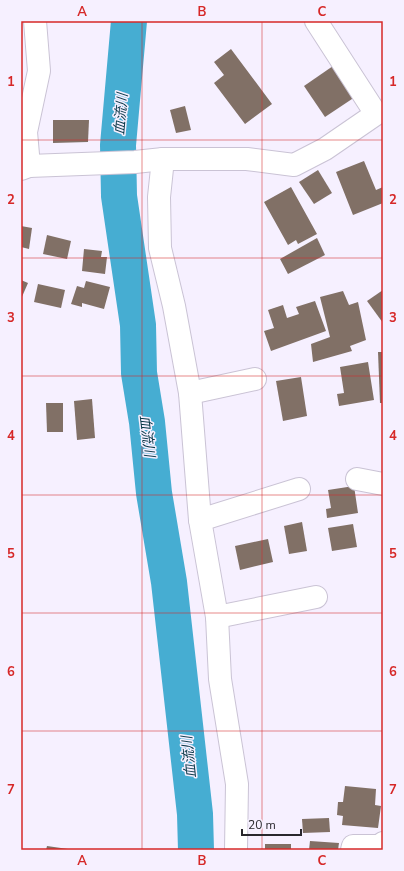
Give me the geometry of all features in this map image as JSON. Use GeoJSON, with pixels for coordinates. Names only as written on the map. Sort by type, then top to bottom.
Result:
{"type":"FeatureCollection","features":[{"type":"Feature","properties":{"kind":"street"},"geometry":{"type":"LineString","coordinates":[[36,21],[39,72],[26,132],[25,168],[96,162],[135,162],[163,159],[247,159],[294,165],[379,123],[316,21]]}},
{"type":"Feature","properties":{"kind":"street"},"geometry":{"type":"LineString","coordinates":[[163,159],[159,197],[160,248],[174,306],[190,393],[200,520],[217,617],[220,679],[237,784],[236,850]]}},
{"type":"Feature","properties":{"kind":"street"},"geometry":{"type":"LineString","coordinates":[[190,393],[255,379]]}},
{"type":"Feature","properties":{"kind":"street"},"geometry":{"type":"LineString","coordinates":[[358,479],[383,484]]}},
{"type":"Feature","properties":{"kind":"street"},"geometry":{"type":"LineString","coordinates":[[200,520],[299,489]]}},
{"type":"Feature","properties":{"kind":"street"},"geometry":{"type":"LineString","coordinates":[[217,617],[316,597]]}},
{"type":"Feature","properties":{"kind":"street"},"geometry":{"type":"LineString","coordinates":[[352,850],[353,846],[382,846],[383,843]]}},
{"type":"Feature","properties":{"kind":"building"},"geometry":{"type":"Polygon","coordinates":[[[231,49],[272,104],[245,124],[214,83],[224,75],[214,62],[231,49]]]}},
{"type":"Feature","properties":{"kind":"building"},"geometry":{"type":"Polygon","coordinates":[[[333,66],[355,97],[325,117],[304,86],[333,66]]]}},
{"type":"Feature","properties":{"kind":"building"},"geometry":{"type":"Polygon","coordinates":[[[185,106],[191,130],[176,133],[170,110],[185,106]]]}},
{"type":"Feature","properties":{"kind":"building"},"geometry":{"type":"Polygon","coordinates":[[[53,120],[89,120],[88,142],[53,143],[53,120]]]}},
{"type":"Feature","properties":{"kind":"building"},"geometry":{"type":"Polygon","coordinates":[[[364,161],[376,190],[383,187],[383,203],[353,215],[336,172],[364,161]]]}},
{"type":"Feature","properties":{"kind":"building"},"geometry":{"type":"Polygon","coordinates":[[[318,170],[332,193],[314,204],[299,182],[318,170]]]}},
{"type":"Feature","properties":{"kind":"building"},"geometry":{"type":"Polygon","coordinates":[[[291,187],[317,234],[298,244],[296,240],[288,245],[264,202],[291,187]]]}},
{"type":"Feature","properties":{"kind":"building"},"geometry":{"type":"Polygon","coordinates":[[[21,226],[32,228],[29,249],[21,247],[21,226]]]}},
{"type":"Feature","properties":{"kind":"building"},"geometry":{"type":"Polygon","coordinates":[[[47,235],[71,241],[67,259],[43,254],[47,235]]]}},
{"type":"Feature","properties":{"kind":"building"},"geometry":{"type":"Polygon","coordinates":[[[317,238],[325,255],[288,274],[280,259],[317,238]]]}},
{"type":"Feature","properties":{"kind":"building"},"geometry":{"type":"Polygon","coordinates":[[[84,249],[102,251],[101,257],[107,257],[105,274],[82,271],[84,249]]]}},
{"type":"Feature","properties":{"kind":"building"},"geometry":{"type":"Polygon","coordinates":[[[21,280],[28,283],[21,299],[21,280]]]}},
{"type":"Feature","properties":{"kind":"building"},"geometry":{"type":"Polygon","coordinates":[[[86,281],[110,287],[104,309],[82,303],[82,307],[71,304],[77,286],[84,288],[86,281]]]}},
{"type":"Feature","properties":{"kind":"building"},"geometry":{"type":"Polygon","coordinates":[[[38,284],[65,290],[61,308],[34,302],[38,284]]]}},
{"type":"Feature","properties":{"kind":"building"},"geometry":{"type":"Polygon","coordinates":[[[383,290],[383,323],[367,301],[383,290]]]}},
{"type":"Feature","properties":{"kind":"building"},"geometry":{"type":"Polygon","coordinates":[[[343,291],[349,305],[358,302],[366,340],[350,346],[352,351],[313,362],[311,344],[330,337],[320,297],[343,291]]]}},
{"type":"Feature","properties":{"kind":"building"},"geometry":{"type":"Polygon","coordinates":[[[315,301],[326,331],[271,351],[264,331],[274,328],[268,310],[283,305],[287,318],[299,314],[296,307],[315,301]]]}},
{"type":"Feature","properties":{"kind":"building"},"geometry":{"type":"Polygon","coordinates":[[[378,352],[383,352],[383,403],[380,403],[378,352]]]}},
{"type":"Feature","properties":{"kind":"building"},"geometry":{"type":"Polygon","coordinates":[[[368,362],[374,400],[339,406],[337,394],[344,393],[340,367],[368,362]]]}},
{"type":"Feature","properties":{"kind":"building"},"geometry":{"type":"Polygon","coordinates":[[[301,377],[307,416],[283,421],[276,381],[301,377]]]}},
{"type":"Feature","properties":{"kind":"building"},"geometry":{"type":"Polygon","coordinates":[[[92,399],[95,438],[77,440],[74,401],[92,399]]]}},
{"type":"Feature","properties":{"kind":"building"},"geometry":{"type":"Polygon","coordinates":[[[46,403],[63,403],[63,432],[47,432],[46,403]]]}},
{"type":"Feature","properties":{"kind":"building"},"geometry":{"type":"Polygon","coordinates":[[[354,486],[358,513],[327,518],[326,509],[331,508],[328,490],[354,486]]]}},
{"type":"Feature","properties":{"kind":"building"},"geometry":{"type":"Polygon","coordinates":[[[302,522],[307,551],[289,554],[284,526],[302,522]]]}},
{"type":"Feature","properties":{"kind":"building"},"geometry":{"type":"Polygon","coordinates":[[[353,524],[357,547],[332,551],[328,528],[353,524]]]}},
{"type":"Feature","properties":{"kind":"building"},"geometry":{"type":"Polygon","coordinates":[[[268,539],[273,562],[240,570],[235,546],[268,539]]]}},
{"type":"Feature","properties":{"kind":"building"},"geometry":{"type":"Polygon","coordinates":[[[345,786],[376,789],[375,805],[381,806],[378,828],[342,825],[343,816],[337,815],[338,802],[343,802],[345,786]]]}},
{"type":"Feature","properties":{"kind":"building"},"geometry":{"type":"Polygon","coordinates":[[[329,818],[330,832],[303,833],[302,819],[329,818]]]}},
{"type":"Feature","properties":{"kind":"building"},"geometry":{"type":"Polygon","coordinates":[[[310,841],[339,843],[338,850],[309,850],[310,841]]]}},
{"type":"Feature","properties":{"kind":"building"},"geometry":{"type":"Polygon","coordinates":[[[265,844],[291,844],[291,850],[265,850],[265,844]]]}},
{"type":"Feature","properties":{"kind":"building"},"geometry":{"type":"Polygon","coordinates":[[[47,846],[68,849],[68,850],[46,850],[47,846]]]}},
{"type":"Feature","properties":{"kind":"waterway","name":"血流川"},"geometry":{"type":"LineString","coordinates":[[129,21],[118,145],[119,196],[138,325],[139,373],[147,422],[154,493],[169,582],[195,814],[196,850]]}}]}
